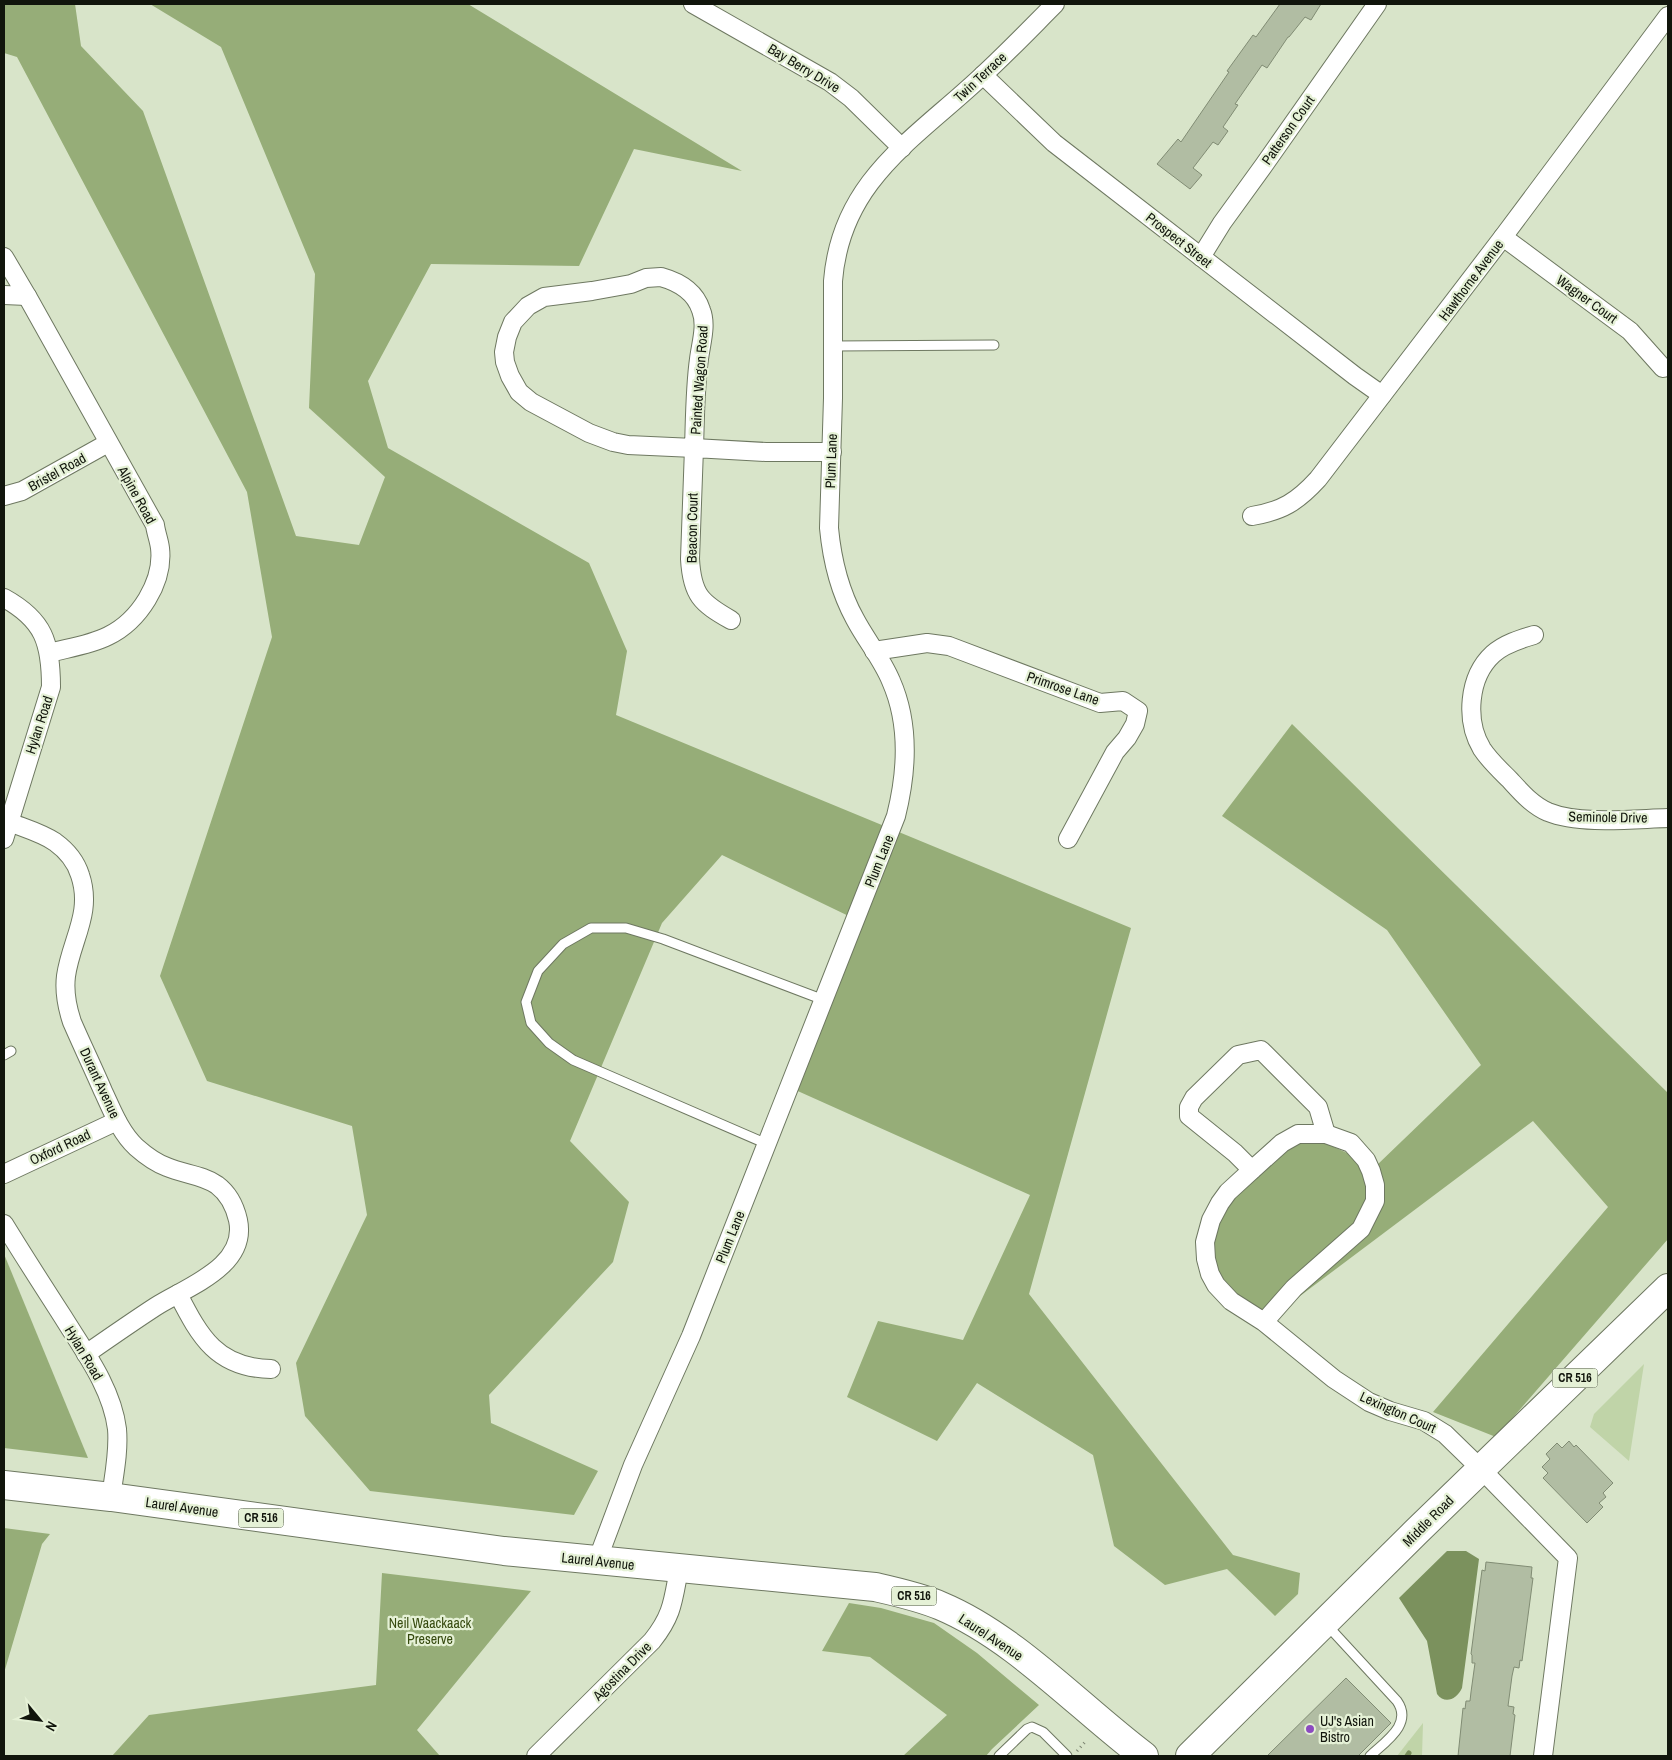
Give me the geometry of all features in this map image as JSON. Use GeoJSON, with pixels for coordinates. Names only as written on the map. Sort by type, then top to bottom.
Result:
{"type":"FeatureCollection","features":[{"type":"Feature","properties":{"kind":"main road","name":"Middle Road"},"geometry":{"type":"LineString","coordinates":[[1190,1756],[1668,1288]]}},
{"type":"Feature","properties":{"kind":"main road","name":"Laurel Avenue"},"geometry":{"type":"LineString","coordinates":[[4,1485],[110,1497],[494,1550],[875,1587],[909,1595],[941,1606],[972,1622],[1000,1640],[1047,1676],[1118,1737],[1144,1756]]}},
{"type":"Feature","properties":{"kind":"street","name":"Bay Berry Drive"},"geometry":{"type":"LineString","coordinates":[[693,4],[830,82],[851,98],[902,148]]}},
{"type":"Feature","properties":{"kind":"street","name":"Twin Terrace"},"geometry":{"type":"LineString","coordinates":[[902,148],[983,76],[1055,4]]}},
{"type":"Feature","properties":{"kind":"street","name":"Patterson Court"},"geometry":{"type":"LineString","coordinates":[[1201,257],[1222,223],[1377,4]]}},
{"type":"Feature","properties":{"kind":"street","name":"Hawthorne Avenue"},"geometry":{"type":"LineString","coordinates":[[1252,516],[1274,512],[1306,493],[1503,237],[1668,16]]}},
{"type":"Feature","properties":{"kind":"street","name":"Prospect Street"},"geometry":{"type":"LineString","coordinates":[[983,76],[1054,143],[1382,395]]}},
{"type":"Feature","properties":{"kind":"street","name":"Plum Lane"},"geometry":{"type":"LineString","coordinates":[[597,1561],[633,1465],[691,1336],[896,816],[905,772],[904,729],[891,680],[848,606],[838,582],[829,528],[834,346],[832,281],[834,264],[842,232],[854,204],[880,169],[902,148]]}},
{"type":"Feature","properties":{"kind":"street","name":"Wagner Court"},"geometry":{"type":"LineString","coordinates":[[1503,237],[1630,331],[1664,368]]}},
{"type":"Feature","properties":{"kind":"street","name":"Alpine Road"},"geometry":{"type":"LineString","coordinates":[[4,258],[154,525],[160,550],[157,575],[150,596],[132,619],[107,637],[49,653]]}},
{"type":"Feature","properties":{"kind":"street","name":"Painted Wagon Road"},"geometry":{"type":"LineString","coordinates":[[694,448],[698,360],[703,332],[703,319],[694,296],[686,288],[673,280],[661,277],[646,278],[631,284],[592,291],[544,297],[528,306],[513,322],[504,352],[510,376],[519,392],[531,402],[589,433],[613,442],[628,445],[766,452],[832,452]]}},
{"type":"Feature","properties":{"kind":"street"},"geometry":{"type":"LineString","coordinates":[[4,295],[27,296]]}},
{"type":"Feature","properties":{"kind":"street","name":"Bristel Road"},"geometry":{"type":"LineString","coordinates":[[4,496],[22,491],[108,443]]}},
{"type":"Feature","properties":{"kind":"street","name":"Beacon Court"},"geometry":{"type":"LineString","coordinates":[[694,448],[691,576],[702,600],[710,608],[732,620]]}},
{"type":"Feature","properties":{"kind":"street","name":"Hylan Road"},"geometry":{"type":"LineString","coordinates":[[4,598],[20,607],[30,616],[44,636],[51,662],[51,687],[10,795],[6,830]]}},
{"type":"Feature","properties":{"kind":"street","name":"Seminole Drive"},"geometry":{"type":"LineString","coordinates":[[1534,635],[1513,642],[1493,654],[1481,670],[1472,698],[1474,731],[1481,748],[1490,760],[1532,802],[1546,811],[1565,818],[1582,820],[1668,818]]}},
{"type":"Feature","properties":{"kind":"street","name":"Primrose Lane"},"geometry":{"type":"LineString","coordinates":[[874,651],[927,643],[950,646],[1100,703],[1123,701],[1138,711],[1136,724],[1127,738],[1114,752],[1068,839]]}},
{"type":"Feature","properties":{"kind":"street","name":"Durant Avenue"},"geometry":{"type":"LineString","coordinates":[[6,830],[40,834],[54,842],[68,854],[78,869],[84,887],[85,903],[82,921],[66,976],[67,1007],[117,1121],[135,1146],[151,1159],[167,1168],[206,1179],[217,1185],[227,1195],[236,1210],[239,1225],[234,1252],[224,1265],[211,1275],[157,1306],[86,1354]]}},
{"type":"Feature","properties":{"kind":"street"},"geometry":{"type":"LineString","coordinates":[[1252,1170],[1235,1153],[1189,1116],[1189,1107],[1194,1098],[1238,1055],[1261,1050],[1318,1107],[1326,1134]]}},
{"type":"Feature","properties":{"kind":"street","name":"Oxford Road"},"geometry":{"type":"LineString","coordinates":[[4,1174],[117,1121]]}},
{"type":"Feature","properties":{"kind":"street","name":"Lexington Court"},"geometry":{"type":"LineString","coordinates":[[1264,1322],[1294,1288],[1361,1229],[1375,1201],[1375,1185],[1371,1171],[1366,1160],[1351,1143],[1326,1134],[1298,1134],[1282,1143],[1228,1192],[1211,1220],[1206,1242],[1206,1259],[1210,1274],[1216,1285],[1231,1300],[1264,1322],[1334,1379],[1369,1402],[1434,1426],[1482,1469],[1568,1558],[1543,1756]]}},
{"type":"Feature","properties":{"kind":"street","name":"Hylan Road"},"geometry":{"type":"LineString","coordinates":[[4,1224],[86,1354],[105,1388],[115,1421],[118,1441],[110,1497]]}},
{"type":"Feature","properties":{"kind":"street"},"geometry":{"type":"LineString","coordinates":[[178,1294],[196,1328],[214,1350],[244,1366],[272,1369]]}},
{"type":"Feature","properties":{"kind":"street","name":"Agostina Drive"},"geometry":{"type":"LineString","coordinates":[[536,1756],[664,1627],[673,1604],[679,1569]]}},
{"type":"Feature","properties":{"kind":"lane"},"geometry":{"type":"LineString","coordinates":[[834,346],[994,345]]}},
{"type":"Feature","properties":{"kind":"lane"},"geometry":{"type":"LineString","coordinates":[[767,1144],[573,1060],[549,1043],[531,1023],[526,1002],[538,971],[563,944],[591,928],[626,928],[663,939],[824,1000]]}},
{"type":"Feature","properties":{"kind":"lane"},"geometry":{"type":"LineString","coordinates":[[1325,1624],[1397,1701],[1403,1713],[1402,1721],[1398,1728],[1370,1756]]}},
{"type":"Feature","properties":{"kind":"lane"},"geometry":{"type":"LineString","coordinates":[[999,1756],[1032,1727],[1043,1732],[1067,1756]]}},
{"type":"Feature","properties":{"kind":"path"},"geometry":{"type":"LineString","coordinates":[[1076,1751],[1087,1740]]}},
{"type":"Feature","properties":{"kind":"shaded area"},"geometry":{"type":"Polygon","coordinates":[[[1644,1364],[1629,1461],[1590,1427],[1594,1414],[1644,1364]]]}},
{"type":"Feature","properties":{"kind":"shaded area"},"geometry":{"type":"Polygon","coordinates":[[[1447,1551],[1466,1551],[1479,1559],[1462,1688],[1454,1698],[1447,1700],[1437,1694],[1427,1641],[1399,1598],[1447,1551]]]}},
{"type":"Feature","properties":{"kind":"shaded area"},"geometry":{"type":"Polygon","coordinates":[[[1423,1723],[1422,1756],[1397,1756],[1423,1723]]]}},
{"type":"Feature","properties":{"kind":"green space"},"geometry":{"type":"Polygon","coordinates":[[[4,4],[75,4],[81,46],[143,111],[296,536],[359,545],[385,477],[309,408],[315,274],[221,47],[150,4],[468,4],[742,171],[634,149],[579,266],[431,264],[368,381],[388,448],[589,563],[627,651],[616,715],[1131,928],[1029,1294],[1233,1555],[1300,1573],[1298,1594],[1275,1616],[1227,1569],[1165,1585],[1114,1546],[1093,1455],[977,1383],[937,1441],[847,1397],[878,1321],[963,1340],[1030,1195],[791,1088],[859,921],[722,855],[662,923],[570,1141],[629,1202],[613,1262],[489,1395],[491,1423],[598,1471],[574,1515],[370,1491],[305,1416],[296,1363],[367,1215],[352,1126],[207,1081],[160,976],[272,637],[247,492],[17,57],[4,53],[4,4]]]}},
{"type":"Feature","properties":{"kind":"green space"},"geometry":{"type":"Polygon","coordinates":[[[1292,724],[1668,1093],[1668,1239],[1496,1437],[1433,1412],[1608,1207],[1533,1121],[1272,1317],[1229,1301],[1206,1239],[1238,1188],[1305,1134],[1376,1166],[1481,1065],[1387,930],[1222,816],[1292,724]]]}},
{"type":"Feature","properties":{"kind":"green space"},"geometry":{"type":"Polygon","coordinates":[[[4,1254],[88,1458],[4,1448],[4,1254]]]}},
{"type":"Feature","properties":{"kind":"green space"},"geometry":{"type":"Polygon","coordinates":[[[4,1528],[50,1534],[42,1544],[4,1673],[4,1528]]]}},
{"type":"Feature","properties":{"kind":"green space","name":"Neil Waackaack Preserve"},"geometry":{"type":"Polygon","coordinates":[[[382,1573],[531,1591],[417,1730],[440,1756],[112,1756],[149,1715],[376,1685],[382,1573]]]}},
{"type":"Feature","properties":{"kind":"green space"},"geometry":{"type":"Polygon","coordinates":[[[849,1603],[881,1608],[934,1623],[977,1653],[1039,1705],[986,1756],[903,1756],[947,1715],[870,1657],[822,1651],[849,1603]]]}},
{"type":"Feature","properties":{"kind":"building"},"geometry":{"type":"Polygon","coordinates":[[[1280,4],[1321,4],[1311,20],[1305,17],[1288,37],[1267,68],[1262,65],[1235,104],[1238,105],[1223,127],[1228,131],[1218,145],[1213,142],[1193,168],[1202,175],[1190,189],[1157,164],[1178,139],[1181,142],[1229,72],[1227,71],[1253,35],[1256,37],[1280,4]]]}},
{"type":"Feature","properties":{"kind":"building"},"geometry":{"type":"Polygon","coordinates":[[[1569,1441],[1574,1447],[1576,1445],[1613,1483],[1603,1493],[1606,1497],[1599,1503],[1603,1507],[1587,1523],[1543,1478],[1548,1473],[1542,1467],[1550,1459],[1546,1454],[1557,1443],[1562,1448],[1569,1441]]]}},
{"type":"Feature","properties":{"kind":"building"},"geometry":{"type":"Polygon","coordinates":[[[1486,1562],[1532,1567],[1531,1578],[1533,1578],[1522,1661],[1520,1660],[1519,1668],[1514,1667],[1508,1706],[1514,1707],[1513,1714],[1515,1715],[1510,1756],[1458,1756],[1463,1708],[1465,1709],[1466,1701],[1470,1701],[1475,1663],[1472,1663],[1471,1654],[1482,1570],[1485,1571],[1486,1562]]]}},
{"type":"Feature","properties":{"kind":"building"},"geometry":{"type":"Polygon","coordinates":[[[1346,1678],[1391,1723],[1358,1756],[1267,1756],[1346,1678]]]}},
{"type":"Feature","properties":{"kind":"place","name":"UJ's Asian Bistro"},"geometry":{"type":"Point","coordinates":[1310,1729]}}]}
